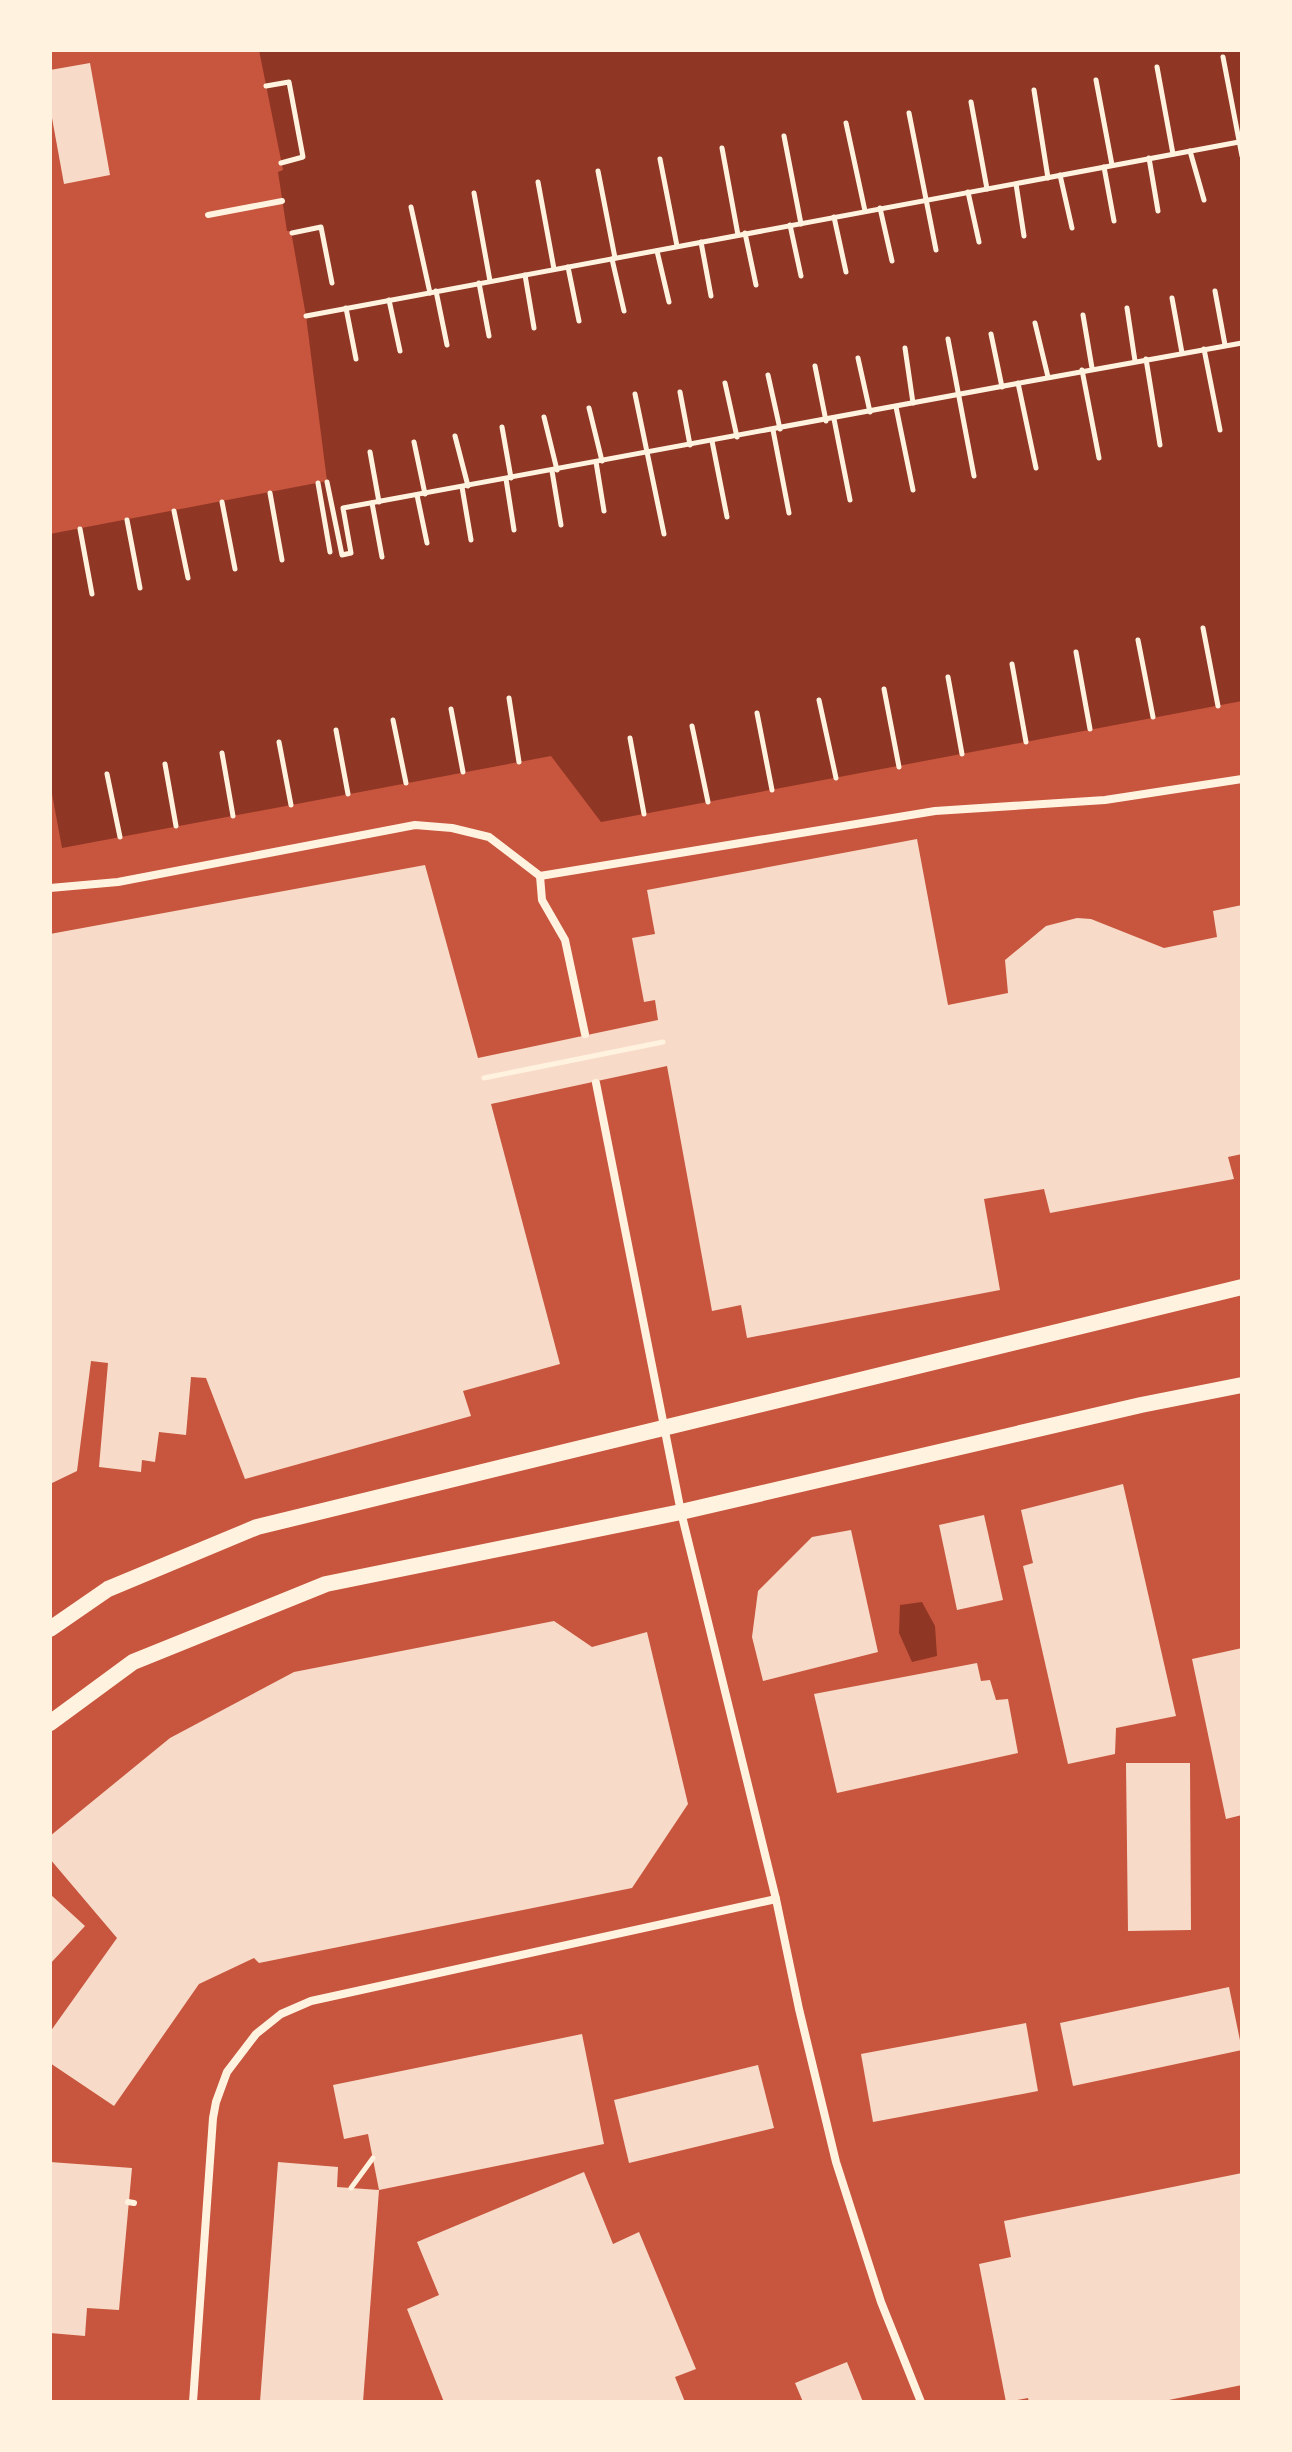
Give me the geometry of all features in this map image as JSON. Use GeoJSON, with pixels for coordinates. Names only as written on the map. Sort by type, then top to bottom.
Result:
{"type":"FeatureCollection","features":[{"type":"Feature","properties":{"kind":"main road"},"geometry":{"type":"LineString","coordinates":[[50,1629],[108,1589],[257,1527],[1242,1287]]}},
{"type":"Feature","properties":{"kind":"main road"},"geometry":{"type":"LineString","coordinates":[[50,1723],[133,1662],[326,1584],[681,1512],[1141,1405],[1242,1385]]}},
{"type":"Feature","properties":{"kind":"street"},"geometry":{"type":"LineString","coordinates":[[50,888],[118,882],[415,825],[452,828],[489,837],[540,876],[935,811],[1105,800],[1242,779]]}},
{"type":"Feature","properties":{"kind":"street"},"geometry":{"type":"LineString","coordinates":[[540,876],[542,900],[565,940],[585,1034]]}},
{"type":"Feature","properties":{"kind":"street"},"geometry":{"type":"LineString","coordinates":[[596,1083],[681,1512],[776,1899],[842,2186],[881,2302],[921,2402]]}},
{"type":"Feature","properties":{"kind":"street"},"geometry":{"type":"LineString","coordinates":[[193,2402],[213,2118],[227,2072],[245,2046],[268,2023],[311,2001],[776,1899]]}},
{"type":"Feature","properties":{"kind":"lane"},"geometry":{"type":"LineString","coordinates":[[208,215],[282,201]]}},
{"type":"Feature","properties":{"kind":"path"},"geometry":{"type":"LineString","coordinates":[[1223,57],[1242,156]]}},
{"type":"Feature","properties":{"kind":"path"},"geometry":{"type":"LineString","coordinates":[[1157,67],[1173,154]]}},
{"type":"Feature","properties":{"kind":"path"},"geometry":{"type":"LineString","coordinates":[[1096,80],[1112,165]]}},
{"type":"Feature","properties":{"kind":"path"},"geometry":{"type":"LineString","coordinates":[[266,86],[289,82],[292,97],[303,157],[281,163]]}},
{"type":"Feature","properties":{"kind":"path"},"geometry":{"type":"LineString","coordinates":[[1034,90],[1048,178]]}},
{"type":"Feature","properties":{"kind":"path"},"geometry":{"type":"LineString","coordinates":[[971,102],[987,189]]}},
{"type":"Feature","properties":{"kind":"path"},"geometry":{"type":"LineString","coordinates":[[909,113],[936,250]]}},
{"type":"Feature","properties":{"kind":"path"},"geometry":{"type":"LineString","coordinates":[[846,123],[865,211]]}},
{"type":"Feature","properties":{"kind":"path"},"geometry":{"type":"LineString","coordinates":[[784,136],[801,224]]}},
{"type":"Feature","properties":{"kind":"path"},"geometry":{"type":"LineString","coordinates":[[306,316],[1239,142]]}},
{"type":"Feature","properties":{"kind":"path"},"geometry":{"type":"LineString","coordinates":[[722,148],[756,285]]}},
{"type":"Feature","properties":{"kind":"path"},"geometry":{"type":"LineString","coordinates":[[1190,151],[1204,200]]}},
{"type":"Feature","properties":{"kind":"path"},"geometry":{"type":"LineString","coordinates":[[1149,158],[1158,211]]}},
{"type":"Feature","properties":{"kind":"path"},"geometry":{"type":"LineString","coordinates":[[660,159],[677,246]]}},
{"type":"Feature","properties":{"kind":"path"},"geometry":{"type":"LineString","coordinates":[[1104,167],[1114,221]]}},
{"type":"Feature","properties":{"kind":"path"},"geometry":{"type":"LineString","coordinates":[[598,171],[624,311]]}},
{"type":"Feature","properties":{"kind":"path"},"geometry":{"type":"LineString","coordinates":[[1060,175],[1072,228]]}},
{"type":"Feature","properties":{"kind":"path"},"geometry":{"type":"LineString","coordinates":[[538,182],[554,269]]}},
{"type":"Feature","properties":{"kind":"path"},"geometry":{"type":"LineString","coordinates":[[1016,184],[1024,236]]}},
{"type":"Feature","properties":{"kind":"path"},"geometry":{"type":"LineString","coordinates":[[968,192],[979,242]]}},
{"type":"Feature","properties":{"kind":"path"},"geometry":{"type":"LineString","coordinates":[[474,193],[490,281]]}},
{"type":"Feature","properties":{"kind":"path"},"geometry":{"type":"LineString","coordinates":[[411,207],[447,345]]}},
{"type":"Feature","properties":{"kind":"path"},"geometry":{"type":"LineString","coordinates":[[880,208],[892,261]]}},
{"type":"Feature","properties":{"kind":"path"},"geometry":{"type":"LineString","coordinates":[[834,217],[846,272]]}},
{"type":"Feature","properties":{"kind":"path"},"geometry":{"type":"LineString","coordinates":[[790,225],[801,276]]}},
{"type":"Feature","properties":{"kind":"path"},"geometry":{"type":"LineString","coordinates":[[292,233],[321,227],[332,283]]}},
{"type":"Feature","properties":{"kind":"path"},"geometry":{"type":"LineString","coordinates":[[701,242],[711,296]]}},
{"type":"Feature","properties":{"kind":"path"},"geometry":{"type":"LineString","coordinates":[[657,251],[669,302]]}},
{"type":"Feature","properties":{"kind":"path"},"geometry":{"type":"LineString","coordinates":[[568,267],[579,321]]}},
{"type":"Feature","properties":{"kind":"path"},"geometry":{"type":"LineString","coordinates":[[525,275],[534,328]]}},
{"type":"Feature","properties":{"kind":"path"},"geometry":{"type":"LineString","coordinates":[[479,283],[489,336]]}},
{"type":"Feature","properties":{"kind":"path"},"geometry":{"type":"LineString","coordinates":[[1215,291],[1225,346]]}},
{"type":"Feature","properties":{"kind":"path"},"geometry":{"type":"LineString","coordinates":[[1172,298],[1182,353]]}},
{"type":"Feature","properties":{"kind":"path"},"geometry":{"type":"LineString","coordinates":[[389,300],[400,351]]}},
{"type":"Feature","properties":{"kind":"path"},"geometry":{"type":"LineString","coordinates":[[346,308],[356,359]]}},
{"type":"Feature","properties":{"kind":"path"},"geometry":{"type":"LineString","coordinates":[[1127,308],[1135,361]]}},
{"type":"Feature","properties":{"kind":"path"},"geometry":{"type":"LineString","coordinates":[[1083,315],[1092,368]]}},
{"type":"Feature","properties":{"kind":"path"},"geometry":{"type":"LineString","coordinates":[[1035,323],[1048,377]]}},
{"type":"Feature","properties":{"kind":"path"},"geometry":{"type":"LineString","coordinates":[[991,334],[1002,387]]}},
{"type":"Feature","properties":{"kind":"path"},"geometry":{"type":"LineString","coordinates":[[948,339],[974,476]]}},
{"type":"Feature","properties":{"kind":"path"},"geometry":{"type":"LineString","coordinates":[[327,482],[342,555],[351,553],[343,508],[826,421],[1092,368],[1242,343]]}},
{"type":"Feature","properties":{"kind":"path"},"geometry":{"type":"LineString","coordinates":[[905,348],[913,403]]}},
{"type":"Feature","properties":{"kind":"path"},"geometry":{"type":"LineString","coordinates":[[1204,349],[1220,430]]}},
{"type":"Feature","properties":{"kind":"path"},"geometry":{"type":"LineString","coordinates":[[858,358],[870,412]]}},
{"type":"Feature","properties":{"kind":"path"},"geometry":{"type":"LineString","coordinates":[[1146,359],[1160,445]]}},
{"type":"Feature","properties":{"kind":"path"},"geometry":{"type":"LineString","coordinates":[[815,366],[826,421]]}},
{"type":"Feature","properties":{"kind":"path"},"geometry":{"type":"LineString","coordinates":[[1082,370],[1099,458]]}},
{"type":"Feature","properties":{"kind":"path"},"geometry":{"type":"LineString","coordinates":[[768,375],[789,513]]}},
{"type":"Feature","properties":{"kind":"path"},"geometry":{"type":"LineString","coordinates":[[725,383],[737,437]]}},
{"type":"Feature","properties":{"kind":"path"},"geometry":{"type":"LineString","coordinates":[[1018,383],[1036,468]]}},
{"type":"Feature","properties":{"kind":"path"},"geometry":{"type":"LineString","coordinates":[[680,392],[690,445]]}},
{"type":"Feature","properties":{"kind":"path"},"geometry":{"type":"LineString","coordinates":[[635,394],[664,534]]}},
{"type":"Feature","properties":{"kind":"path"},"geometry":{"type":"LineString","coordinates":[[896,407],[913,490]]}},
{"type":"Feature","properties":{"kind":"path"},"geometry":{"type":"LineString","coordinates":[[589,408],[604,511]]}},
{"type":"Feature","properties":{"kind":"path"},"geometry":{"type":"LineString","coordinates":[[544,417],[561,525]]}},
{"type":"Feature","properties":{"kind":"path"},"geometry":{"type":"LineString","coordinates":[[834,419],[850,500]]}},
{"type":"Feature","properties":{"kind":"path"},"geometry":{"type":"LineString","coordinates":[[502,427],[514,530]]}},
{"type":"Feature","properties":{"kind":"path"},"geometry":{"type":"LineString","coordinates":[[455,436],[471,540]]}},
{"type":"Feature","properties":{"kind":"path"},"geometry":{"type":"LineString","coordinates":[[712,441],[727,517]]}},
{"type":"Feature","properties":{"kind":"path"},"geometry":{"type":"LineString","coordinates":[[414,442],[425,494]]}},
{"type":"Feature","properties":{"kind":"path"},"geometry":{"type":"LineString","coordinates":[[370,452],[382,557]]}},
{"type":"Feature","properties":{"kind":"path"},"geometry":{"type":"LineString","coordinates":[[318,483],[330,552]]}},
{"type":"Feature","properties":{"kind":"path"},"geometry":{"type":"LineString","coordinates":[[270,493],[282,560]]}},
{"type":"Feature","properties":{"kind":"path"},"geometry":{"type":"LineString","coordinates":[[417,495],[427,543]]}},
{"type":"Feature","properties":{"kind":"path"},"geometry":{"type":"LineString","coordinates":[[222,502],[235,569]]}},
{"type":"Feature","properties":{"kind":"path"},"geometry":{"type":"LineString","coordinates":[[174,511],[188,578]]}},
{"type":"Feature","properties":{"kind":"path"},"geometry":{"type":"LineString","coordinates":[[127,520],[140,588]]}},
{"type":"Feature","properties":{"kind":"path"},"geometry":{"type":"LineString","coordinates":[[80,529],[92,594]]}},
{"type":"Feature","properties":{"kind":"path"},"geometry":{"type":"LineString","coordinates":[[1203,628],[1218,706]]}},
{"type":"Feature","properties":{"kind":"path"},"geometry":{"type":"LineString","coordinates":[[1138,640],[1153,717]]}},
{"type":"Feature","properties":{"kind":"path"},"geometry":{"type":"LineString","coordinates":[[1076,652],[1090,729]]}},
{"type":"Feature","properties":{"kind":"path"},"geometry":{"type":"LineString","coordinates":[[1012,664],[1026,742]]}},
{"type":"Feature","properties":{"kind":"path"},"geometry":{"type":"LineString","coordinates":[[948,677],[962,754]]}},
{"type":"Feature","properties":{"kind":"path"},"geometry":{"type":"LineString","coordinates":[[884,689],[899,767]]}},
{"type":"Feature","properties":{"kind":"path"},"geometry":{"type":"LineString","coordinates":[[509,698],[519,762]]}},
{"type":"Feature","properties":{"kind":"path"},"geometry":{"type":"LineString","coordinates":[[819,700],[836,778]]}},
{"type":"Feature","properties":{"kind":"path"},"geometry":{"type":"LineString","coordinates":[[451,709],[463,772]]}},
{"type":"Feature","properties":{"kind":"path"},"geometry":{"type":"LineString","coordinates":[[757,713],[772,790]]}},
{"type":"Feature","properties":{"kind":"path"},"geometry":{"type":"LineString","coordinates":[[393,720],[406,783]]}},
{"type":"Feature","properties":{"kind":"path"},"geometry":{"type":"LineString","coordinates":[[692,726],[708,802]]}},
{"type":"Feature","properties":{"kind":"path"},"geometry":{"type":"LineString","coordinates":[[336,730],[348,794]]}},
{"type":"Feature","properties":{"kind":"path"},"geometry":{"type":"LineString","coordinates":[[630,738],[644,814]]}},
{"type":"Feature","properties":{"kind":"path"},"geometry":{"type":"LineString","coordinates":[[279,742],[291,805]]}},
{"type":"Feature","properties":{"kind":"path"},"geometry":{"type":"LineString","coordinates":[[222,753],[233,816]]}},
{"type":"Feature","properties":{"kind":"path"},"geometry":{"type":"LineString","coordinates":[[165,764],[176,826]]}},
{"type":"Feature","properties":{"kind":"path"},"geometry":{"type":"LineString","coordinates":[[107,774],[120,837]]}},
{"type":"Feature","properties":{"kind":"path"},"geometry":{"type":"LineString","coordinates":[[484,1078],[663,1042]]}},
{"type":"Feature","properties":{"kind":"path"},"geometry":{"type":"LineString","coordinates":[[351,2188],[373,2158]]}},
{"type":"Feature","properties":{"kind":"shaded area"},"geometry":{"type":"Polygon","coordinates":[[[259,50],[1242,50],[1242,701],[601,822],[551,756],[62,848],[50,783],[50,534],[327,481],[306,316],[291,231],[287,231],[278,172],[283,170],[259,50]]]}},
{"type":"Feature","properties":{"kind":"shaded area"},"geometry":{"type":"Polygon","coordinates":[[[922,1602],[935,1626],[937,1656],[912,1662],[899,1633],[900,1605],[922,1602]]]}},
{"type":"Feature","properties":{"kind":"building"},"geometry":{"type":"Polygon","coordinates":[[[90,63],[110,175],[64,184],[50,107],[50,70],[90,63]]]}},
{"type":"Feature","properties":{"kind":"building"},"geometry":{"type":"Polygon","coordinates":[[[917,839],[948,1005],[1008,993],[1005,960],[1046,926],[1077,918],[1091,919],[1164,948],[1217,937],[1213,911],[1242,905],[1242,1154],[1228,1157],[1234,1179],[1050,1213],[1044,1189],[984,1199],[1000,1290],[747,1338],[741,1305],[712,1311],[667,1066],[491,1104],[560,1364],[463,1391],[471,1416],[245,1479],[206,1378],[191,1377],[186,1435],[159,1432],[155,1462],[142,1460],[141,1472],[99,1467],[108,1363],[91,1361],[77,1471],[50,1484],[50,934],[425,865],[478,1058],[658,1020],[655,1000],[644,1002],[632,938],[655,934],[647,890],[917,839]]]}},
{"type":"Feature","properties":{"kind":"building"},"geometry":{"type":"Polygon","coordinates":[[[1123,1484],[1176,1716],[1116,1728],[1115,1754],[1068,1764],[1023,1566],[1033,1563],[1021,1510],[1123,1484]]]}},
{"type":"Feature","properties":{"kind":"building"},"geometry":{"type":"Polygon","coordinates":[[[984,1515],[1003,1600],[957,1610],[939,1525],[984,1515]]]}},
{"type":"Feature","properties":{"kind":"building"},"geometry":{"type":"Polygon","coordinates":[[[851,1530],[878,1652],[763,1681],[752,1637],[758,1591],[812,1537],[851,1530]]]}},
{"type":"Feature","properties":{"kind":"building"},"geometry":{"type":"Polygon","coordinates":[[[554,1621],[592,1647],[647,1632],[688,1804],[632,1888],[259,1963],[254,1958],[199,1984],[114,2106],[50,2063],[50,2032],[117,1938],[50,1859],[50,1836],[170,1738],[294,1672],[554,1621]]]}},
{"type":"Feature","properties":{"kind":"building"},"geometry":{"type":"Polygon","coordinates":[[[1242,1648],[1242,1815],[1226,1819],[1192,1659],[1242,1648]]]}},
{"type":"Feature","properties":{"kind":"building"},"geometry":{"type":"Polygon","coordinates":[[[977,1663],[981,1681],[990,1680],[996,1700],[1008,1699],[1018,1753],[837,1793],[814,1694],[977,1663]]]}},
{"type":"Feature","properties":{"kind":"building"},"geometry":{"type":"Polygon","coordinates":[[[1126,1763],[1190,1763],[1191,1930],[1128,1931],[1126,1763]]]}},
{"type":"Feature","properties":{"kind":"building"},"geometry":{"type":"Polygon","coordinates":[[[50,1894],[85,1926],[50,1964],[50,1894]]]}},
{"type":"Feature","properties":{"kind":"building"},"geometry":{"type":"Polygon","coordinates":[[[1229,1987],[1242,2050],[1073,2086],[1060,2023],[1229,1987]]]}},
{"type":"Feature","properties":{"kind":"building"},"geometry":{"type":"Polygon","coordinates":[[[1026,2023],[1038,2091],[873,2122],[861,2054],[1026,2023]]]}},
{"type":"Feature","properties":{"kind":"building"},"geometry":{"type":"Polygon","coordinates":[[[582,2034],[604,2144],[379,2190],[368,2134],[344,2139],[333,2085],[582,2034]]]}},
{"type":"Feature","properties":{"kind":"building"},"geometry":{"type":"Polygon","coordinates":[[[758,2065],[774,2128],[629,2163],[614,2100],[758,2065]]]}},
{"type":"Feature","properties":{"kind":"building"},"geometry":{"type":"Polygon","coordinates":[[[50,2162],[132,2168],[119,2310],[87,2308],[85,2336],[50,2333],[50,2162]]]}},
{"type":"Feature","properties":{"kind":"building"},"geometry":{"type":"Polygon","coordinates":[[[278,2162],[338,2167],[337,2187],[379,2190],[363,2402],[260,2402],[278,2162]]]}},
{"type":"Feature","properties":{"kind":"building"},"geometry":{"type":"Polygon","coordinates":[[[584,2172],[613,2244],[639,2232],[696,2369],[675,2377],[685,2402],[444,2402],[407,2309],[439,2295],[417,2242],[584,2172]]]}},
{"type":"Feature","properties":{"kind":"building"},"geometry":{"type":"Polygon","coordinates":[[[1242,2173],[1242,2385],[1159,2402],[1029,2402],[1028,2398],[1006,2402],[979,2264],[1011,2257],[1004,2221],[1242,2173]]]}},
{"type":"Feature","properties":{"kind":"building"},"geometry":{"type":"Polygon","coordinates":[[[847,2362],[863,2402],[803,2402],[795,2383],[847,2362]]]}}]}
